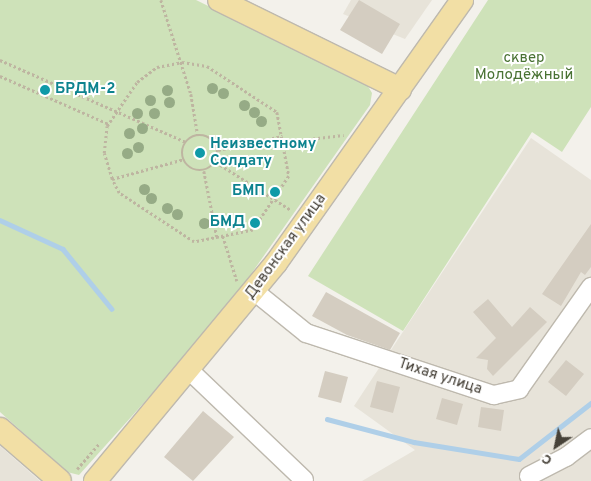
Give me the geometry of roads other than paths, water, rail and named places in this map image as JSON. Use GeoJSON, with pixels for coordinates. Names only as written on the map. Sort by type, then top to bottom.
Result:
{"type":"FeatureCollection","features":[{"type":"Feature","properties":{"kind":"main road"},"geometry":{"type":"LineString","coordinates":[[219,0],[400,89]]}},
{"type":"Feature","properties":{"kind":"main road","name":"Девонская улица"},"geometry":{"type":"LineString","coordinates":[[94,481],[189,370],[246,288],[400,89],[462,0]]}},
{"type":"Feature","properties":{"kind":"main road"},"geometry":{"type":"LineString","coordinates":[[0,429],[60,481]]}},
{"type":"Feature","properties":{"kind":"street","name":"Тихая улица"},"geometry":{"type":"LineString","coordinates":[[246,288],[306,333],[494,394],[519,389],[591,287]]}},
{"type":"Feature","properties":{"kind":"street"},"geometry":{"type":"LineString","coordinates":[[189,370],[304,480]]}},
{"type":"Feature","properties":{"kind":"street"},"geometry":{"type":"LineString","coordinates":[[529,476],[566,457],[591,438]]}},
{"type":"Feature","properties":{"kind":"waterway"},"geometry":{"type":"LineString","coordinates":[[0,220],[63,249],[112,309]]}},
{"type":"Feature","properties":{"kind":"waterway"},"geometry":{"type":"LineString","coordinates":[[327,419],[414,442],[519,459],[591,403]]}},
{"type":"Feature","properties":{"kind":"place","name":"БРДМ-2"},"geometry":{"type":"Point","coordinates":[45,90]}},
{"type":"Feature","properties":{"kind":"place","name":"Неизвестному Солдату"},"geometry":{"type":"Point","coordinates":[200,153]}},
{"type":"Feature","properties":{"kind":"place","name":"БМП"},"geometry":{"type":"Point","coordinates":[275,192]}},
{"type":"Feature","properties":{"kind":"place","name":"БМД"},"geometry":{"type":"Point","coordinates":[255,223]}},
{"type":"Feature","properties":{"kind":"park label","name":"сквер Молодёжный"},"geometry":{"type":"Point","coordinates":[524,66]}}]}
